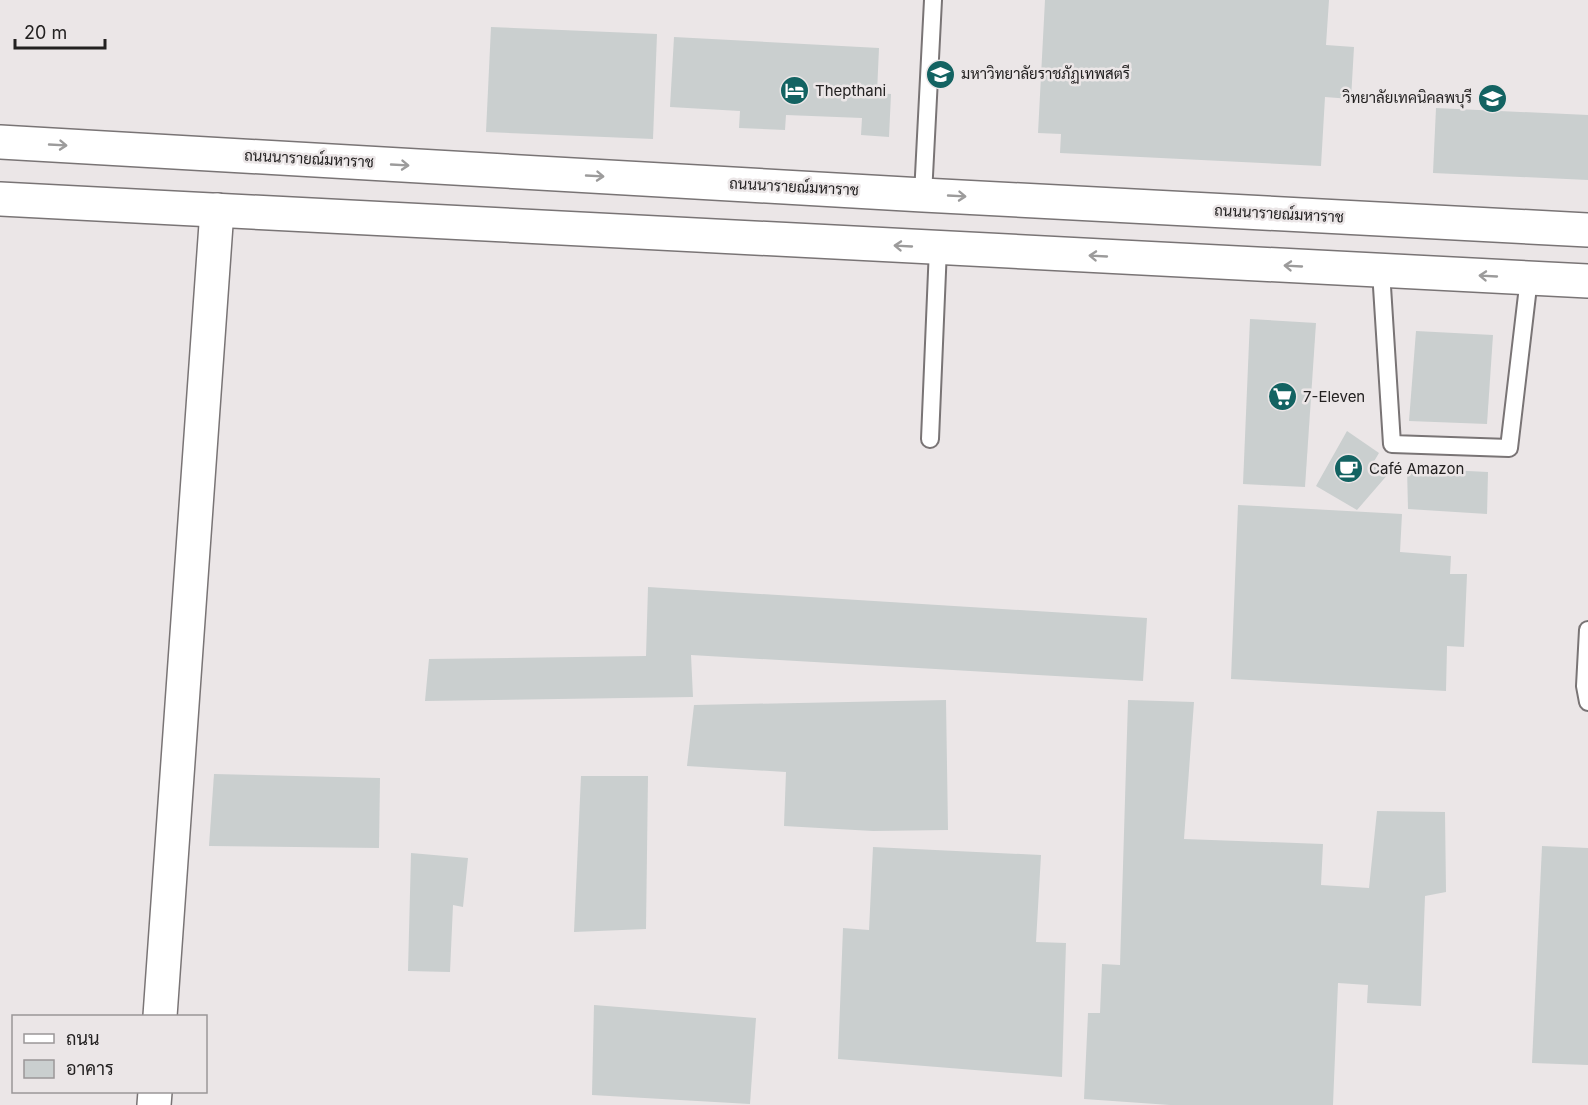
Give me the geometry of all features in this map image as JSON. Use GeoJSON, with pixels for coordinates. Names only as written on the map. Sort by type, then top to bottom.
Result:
{"type":"FeatureCollection","features":[{"type":"Feature","properties":{"kind":"main road","name":"ถนนนารายณ์มหาราช"},"geometry":{"type":"LineString","coordinates":[[0,142],[923,195],[1588,230]]}},
{"type":"Feature","properties":{"kind":"main road"},"geometry":{"type":"LineString","coordinates":[[0,199],[1588,281]]}},
{"type":"Feature","properties":{"kind":"main road"},"geometry":{"type":"LineString","coordinates":[[160,1015],[217,210]]}},
{"type":"Feature","properties":{"kind":"lane"},"geometry":{"type":"LineString","coordinates":[[923,195],[933,0]]}},
{"type":"Feature","properties":{"kind":"lane"},"geometry":{"type":"LineString","coordinates":[[930,439],[938,248]]}},
{"type":"Feature","properties":{"kind":"lane"},"geometry":{"type":"LineString","coordinates":[[1381,271],[1392,444],[1509,448],[1529,278]]}},
{"type":"Feature","properties":{"kind":"lane"},"geometry":{"type":"LineString","coordinates":[[1588,630],[1585,686],[1588,702]]}},
{"type":"Feature","properties":{"kind":"building"},"geometry":{"type":"Polygon","coordinates":[[[1045,0],[1329,0],[1326,45],[1354,47],[1351,99],[1325,97],[1321,166],[1060,153],[1061,134],[1038,133],[1045,0]]]}},
{"type":"Feature","properties":{"kind":"building"},"geometry":{"type":"Polygon","coordinates":[[[491,27],[657,34],[653,139],[486,132],[491,27]]]}},
{"type":"Feature","properties":{"kind":"building"},"geometry":{"type":"Polygon","coordinates":[[[674,37],[879,48],[877,93],[891,94],[889,137],[861,135],[862,118],[786,115],[785,130],[739,128],[740,111],[670,107],[674,37]]]}},
{"type":"Feature","properties":{"kind":"building"},"geometry":{"type":"Polygon","coordinates":[[[1436,108],[1588,115],[1588,180],[1433,173],[1436,108]]]}},
{"type":"Feature","properties":{"kind":"building"},"geometry":{"type":"Polygon","coordinates":[[[1250,319],[1316,323],[1305,487],[1243,484],[1250,319]]]}},
{"type":"Feature","properties":{"kind":"building"},"geometry":{"type":"Polygon","coordinates":[[[1416,331],[1493,335],[1487,424],[1409,421],[1416,331]]]}},
{"type":"Feature","properties":{"kind":"building"},"geometry":{"type":"Polygon","coordinates":[[[1347,431],[1379,453],[1373,463],[1389,473],[1357,510],[1316,486],[1347,431]]]}},
{"type":"Feature","properties":{"kind":"building"},"geometry":{"type":"Polygon","coordinates":[[[1407,468],[1488,472],[1487,514],[1408,509],[1407,468]]]}},
{"type":"Feature","properties":{"kind":"building"},"geometry":{"type":"Polygon","coordinates":[[[1238,505],[1402,514],[1400,552],[1451,556],[1450,574],[1467,574],[1464,647],[1447,646],[1446,691],[1231,679],[1238,505]]]}},
{"type":"Feature","properties":{"kind":"building"},"geometry":{"type":"Polygon","coordinates":[[[648,587],[1147,618],[1143,681],[691,655],[693,697],[425,701],[429,659],[646,656],[648,587]]]}},
{"type":"Feature","properties":{"kind":"building"},"geometry":{"type":"Polygon","coordinates":[[[946,700],[948,830],[873,831],[784,826],[786,772],[687,766],[694,705],[946,700]]]}},
{"type":"Feature","properties":{"kind":"building"},"geometry":{"type":"Polygon","coordinates":[[[1128,700],[1194,702],[1184,839],[1323,844],[1321,885],[1369,888],[1377,811],[1445,812],[1446,892],[1425,896],[1421,1006],[1367,1003],[1368,985],[1338,983],[1333,1105],[1170,1105],[1084,1099],[1088,1013],[1100,1013],[1102,964],[1120,965],[1128,700]]]}},
{"type":"Feature","properties":{"kind":"building"},"geometry":{"type":"Polygon","coordinates":[[[214,774],[380,778],[379,848],[209,846],[214,774]]]}},
{"type":"Feature","properties":{"kind":"building"},"geometry":{"type":"Polygon","coordinates":[[[581,776],[648,776],[646,929],[574,932],[581,776]]]}},
{"type":"Feature","properties":{"kind":"building"},"geometry":{"type":"Polygon","coordinates":[[[1542,846],[1588,848],[1588,1065],[1532,1063],[1542,846]]]}},
{"type":"Feature","properties":{"kind":"building"},"geometry":{"type":"Polygon","coordinates":[[[873,847],[1041,855],[1036,942],[1066,943],[1062,1077],[838,1059],[843,928],[869,930],[873,847]]]}},
{"type":"Feature","properties":{"kind":"building"},"geometry":{"type":"Polygon","coordinates":[[[411,853],[468,858],[463,907],[453,905],[450,972],[408,971],[411,853]]]}},
{"type":"Feature","properties":{"kind":"building"},"geometry":{"type":"Polygon","coordinates":[[[594,1005],[756,1018],[750,1104],[592,1095],[594,1005]]]}},
{"type":"Feature","properties":{"kind":"place","name":"มหาวิทยาลัยราชภัฏเทพสตรี"},"geometry":{"type":"Point","coordinates":[940,74]}},
{"type":"Feature","properties":{"kind":"place","name":"Thepthani"},"geometry":{"type":"Point","coordinates":[794,91]}},
{"type":"Feature","properties":{"kind":"place","name":"วิทยาลัยเทคนิคลพบุรี"},"geometry":{"type":"Point","coordinates":[1493,98]}},
{"type":"Feature","properties":{"kind":"place","name":"7-Eleven"},"geometry":{"type":"Point","coordinates":[1282,397]}},
{"type":"Feature","properties":{"kind":"place","name":"Café Amazon"},"geometry":{"type":"Point","coordinates":[1348,469]}}]}
